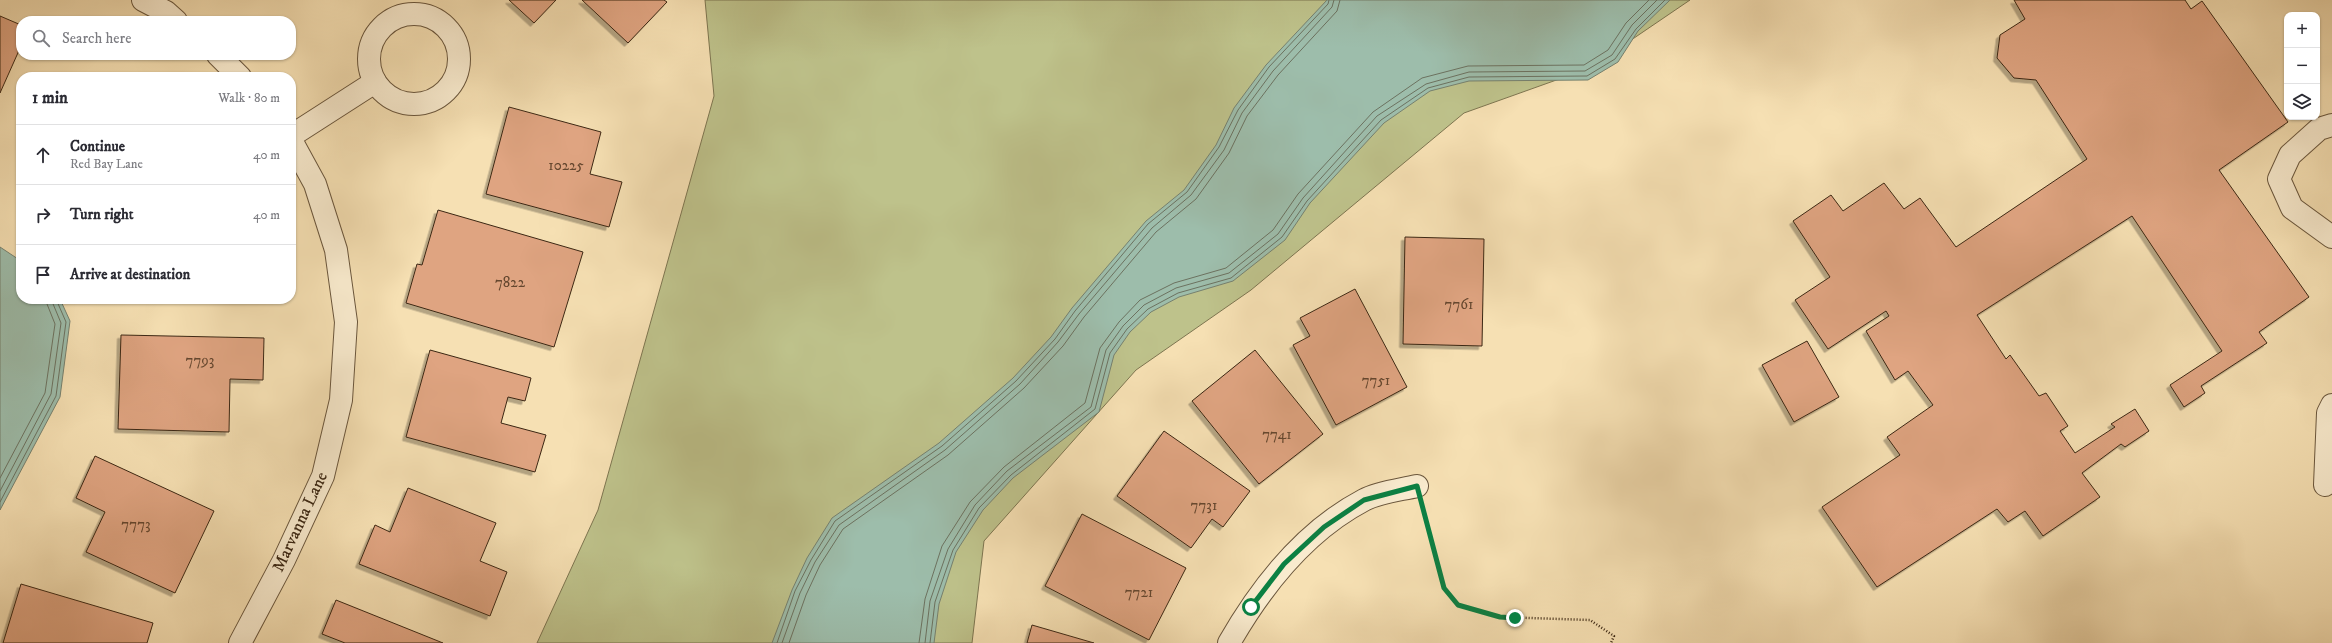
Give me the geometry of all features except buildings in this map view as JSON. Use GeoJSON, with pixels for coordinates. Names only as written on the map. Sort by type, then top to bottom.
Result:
{"type":"FeatureCollection","features":[{"type":"Feature","properties":{"kind":"street"},"geometry":{"type":"LineString","coordinates":[[143,0],[166,12],[170,16]]}},
{"type":"Feature","properties":{"kind":"street"},"geometry":{"type":"LineString","coordinates":[[413,14],[428,16],[442,24],[453,35],[458,48],[459,63],[456,76],[448,88],[437,98],[424,103],[403,103],[384,93],[375,82],[369,68],[369,52],[374,38],[384,25],[397,17],[413,14]]}},
{"type":"Feature","properties":{"kind":"street"},"geometry":{"type":"LineString","coordinates":[[223,60],[235,72]]}},
{"type":"Feature","properties":{"kind":"street"},"geometry":{"type":"LineString","coordinates":[[296,133],[375,82]]}},
{"type":"Feature","properties":{"kind":"street"},"geometry":{"type":"LineString","coordinates":[[2332,125],[2319,129],[2290,155],[2279,179],[2292,208],[2332,237]]}},
{"type":"Feature","properties":{"kind":"street","name":"Marvanna Lane"},"geometry":{"type":"LineString","coordinates":[[240,643],[284,560],[324,476],[341,400],[346,322],[336,250],[315,184],[296,149]]}},
{"type":"Feature","properties":{"kind":"street"},"geometry":{"type":"LineString","coordinates":[[2330,485],[2328,413],[2332,405]]}},
{"type":"Feature","properties":{"kind":"street"},"geometry":{"type":"LineString","coordinates":[[1229,643],[1243,618],[1284,564],[1324,527],[1364,500],[1417,486]]}},
{"type":"Feature","properties":{"kind":"path"},"geometry":{"type":"LineString","coordinates":[[1417,486],[1444,588],[1458,605],[1500,617],[1590,620],[1614,636],[1611,643]]}},
{"type":"Feature","properties":{"kind":"green space"},"geometry":{"type":"Polygon","coordinates":[[[705,0],[1690,0],[1590,68],[1464,113],[1251,290],[1136,370],[984,541],[972,643],[537,643],[598,510],[714,96],[705,0]]]}},
{"type":"Feature","properties":{"kind":"water"},"geometry":{"type":"Polygon","coordinates":[[[1327,0],[1670,0],[1638,31],[1618,62],[1588,80],[1469,81],[1430,91],[1384,123],[1310,203],[1285,240],[1233,281],[1179,297],[1151,312],[1130,332],[1114,355],[1099,412],[1013,478],[983,510],[956,552],[939,604],[934,643],[772,643],[792,590],[807,558],[832,518],[939,443],[1013,378],[1051,337],[1072,308],[1146,221],[1184,190],[1216,145],[1234,108],[1266,65],[1327,0]]]}},
{"type":"Feature","properties":{"kind":"water"},"geometry":{"type":"Polygon","coordinates":[[[0,247],[16,258],[16,304],[62,304],[70,321],[60,397],[0,510],[0,247]]]}},
{"type":"Feature","properties":{"kind":"route"},"geometry":{"type":"LineString","coordinates":[[1251,607],[1284,564],[1324,527],[1364,500],[1417,486],[1444,588],[1458,605],[1500,617],[1515,618]]}}]}
